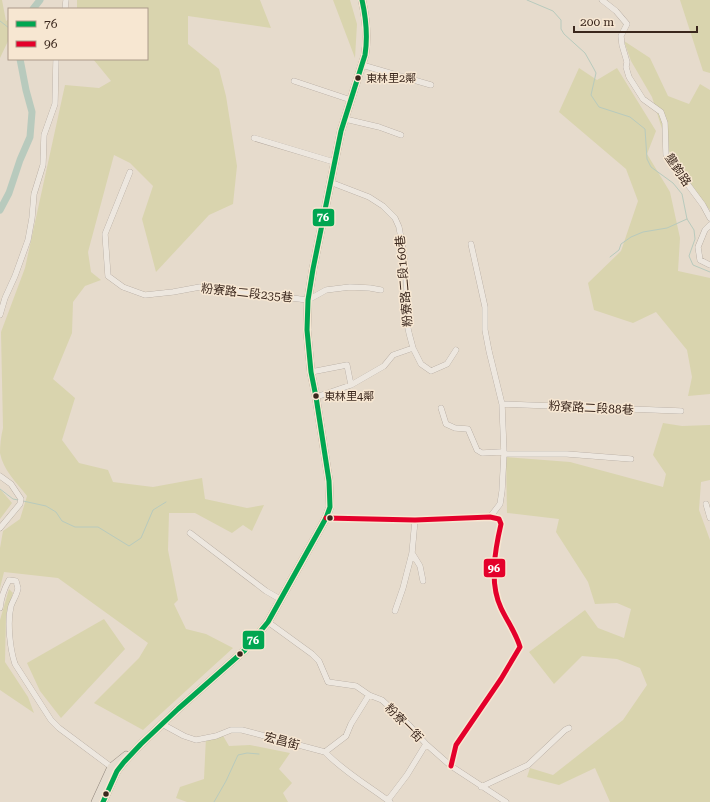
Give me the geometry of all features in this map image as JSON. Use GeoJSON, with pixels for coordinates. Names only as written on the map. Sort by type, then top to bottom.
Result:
{"type":"FeatureCollection","features":[{"type":"Feature","properties":{"kind":"main road"},"geometry":{"type":"LineString","coordinates":[[96,802],[114,769],[245,650],[268,622],[298,570],[326,518],[330,507],[329,481],[311,372],[307,330],[308,300],[334,162],[367,44],[362,0]]}},
{"type":"Feature","properties":{"kind":"main road"},"geometry":{"type":"LineString","coordinates":[[103,802],[114,769]]}},
{"type":"Feature","properties":{"kind":"street","name":"壟鉤路"},"geometry":{"type":"LineString","coordinates":[[602,0],[616,11],[627,24],[621,36],[629,77],[643,99],[661,112],[665,123],[666,155],[703,205],[710,218]]}},
{"type":"Feature","properties":{"kind":"street"},"geometry":{"type":"LineString","coordinates":[[0,315],[5,298],[28,240],[34,194],[43,165],[44,135],[55,104],[56,60]]}},
{"type":"Feature","properties":{"kind":"street"},"geometry":{"type":"LineString","coordinates":[[362,65],[431,85]]}},
{"type":"Feature","properties":{"kind":"street"},"geometry":{"type":"LineString","coordinates":[[294,81],[351,100]]}},
{"type":"Feature","properties":{"kind":"street"},"geometry":{"type":"LineString","coordinates":[[345,119],[378,127],[401,135]]}},
{"type":"Feature","properties":{"kind":"street"},"geometry":{"type":"LineString","coordinates":[[254,138],[334,162]]}},
{"type":"Feature","properties":{"kind":"street","name":"粉寮路二段235巷"},"geometry":{"type":"LineString","coordinates":[[130,172],[105,234],[108,276],[123,287],[145,295],[200,287],[308,300]]}},
{"type":"Feature","properties":{"kind":"street","name":"粉寮路二段160巷"},"geometry":{"type":"LineString","coordinates":[[330,182],[369,197],[383,206],[395,218],[399,227],[404,255],[407,298],[405,314],[413,348],[421,364],[430,372],[447,364],[456,350]]}},
{"type":"Feature","properties":{"kind":"street"},"geometry":{"type":"LineString","coordinates":[[710,225],[705,230],[698,247],[700,260],[710,265]]}},
{"type":"Feature","properties":{"kind":"street"},"geometry":{"type":"LineString","coordinates":[[471,244],[485,307],[485,330],[489,351],[502,404],[504,453],[500,504],[490,517]]}},
{"type":"Feature","properties":{"kind":"street"},"geometry":{"type":"LineString","coordinates":[[308,300],[326,290],[350,286],[380,290]]}},
{"type":"Feature","properties":{"kind":"street"},"geometry":{"type":"LineString","coordinates":[[316,396],[351,385],[384,366],[394,355],[413,348]]}},
{"type":"Feature","properties":{"kind":"street"},"geometry":{"type":"LineString","coordinates":[[311,372],[347,365],[351,385]]}},
{"type":"Feature","properties":{"kind":"street","name":"粉寮路二段88巷"},"geometry":{"type":"LineString","coordinates":[[502,404],[681,412]]}},
{"type":"Feature","properties":{"kind":"street"},"geometry":{"type":"LineString","coordinates":[[441,408],[446,424],[455,428],[468,429],[477,450],[482,453],[501,452],[567,454],[631,459]]}},
{"type":"Feature","properties":{"kind":"street"},"geometry":{"type":"LineString","coordinates":[[0,476],[10,484],[21,501],[0,528]]}},
{"type":"Feature","properties":{"kind":"street"},"geometry":{"type":"LineString","coordinates":[[706,504],[710,518]]}},
{"type":"Feature","properties":{"kind":"street"},"geometry":{"type":"LineString","coordinates":[[326,518],[414,520],[490,517],[500,519],[501,524],[493,576],[500,607],[518,640],[520,647],[501,679],[456,745],[451,766]]}},
{"type":"Feature","properties":{"kind":"street"},"geometry":{"type":"LineString","coordinates":[[395,611],[403,588],[412,553],[414,520]]}},
{"type":"Feature","properties":{"kind":"street"},"geometry":{"type":"LineString","coordinates":[[190,533],[280,599]]}},
{"type":"Feature","properties":{"kind":"street"},"geometry":{"type":"LineString","coordinates":[[412,553],[420,566],[423,581]]}},
{"type":"Feature","properties":{"kind":"street"},"geometry":{"type":"LineString","coordinates":[[0,608],[4,591],[9,580],[16,581],[18,588],[11,606],[10,638],[12,656],[15,664],[52,720],[59,728],[114,769]]}},
{"type":"Feature","properties":{"kind":"street","name":"粉寮一街"},"geometry":{"type":"LineString","coordinates":[[268,622],[320,661],[328,682],[356,686],[369,695],[382,700],[409,724],[426,744],[451,766],[506,802]]}},
{"type":"Feature","properties":{"kind":"street"},"geometry":{"type":"LineString","coordinates":[[325,752],[346,736],[351,724],[369,695]]}},
{"type":"Feature","properties":{"kind":"street","name":"宏昌街"},"geometry":{"type":"LineString","coordinates":[[162,724],[184,736],[196,740],[216,736],[231,730],[242,730],[325,752],[342,767],[389,801]]}},
{"type":"Feature","properties":{"kind":"street"},"geometry":{"type":"LineString","coordinates":[[481,787],[528,765],[569,728]]}},
{"type":"Feature","properties":{"kind":"street"},"geometry":{"type":"LineString","coordinates":[[389,801],[426,744]]}},
{"type":"Feature","properties":{"kind":"shaded area"},"geometry":{"type":"Polygon","coordinates":[[[0,0],[2,0],[6,21],[8,20],[8,41],[0,58],[0,0]]]}},
{"type":"Feature","properties":{"kind":"shaded area"},"geometry":{"type":"Polygon","coordinates":[[[77,0],[260,0],[271,28],[188,16],[188,44],[219,69],[226,96],[237,166],[233,204],[209,215],[156,272],[142,219],[153,186],[130,163],[114,155],[88,252],[91,272],[101,280],[85,286],[73,302],[72,333],[53,379],[75,398],[62,440],[79,463],[108,470],[113,482],[153,487],[202,478],[205,499],[247,508],[264,505],[252,531],[243,525],[232,533],[195,513],[169,513],[168,550],[178,600],[174,604],[186,629],[206,634],[233,648],[143,730],[94,703],[139,658],[148,643],[58,578],[4,572],[0,588],[0,548],[3,531],[20,519],[27,496],[7,471],[0,453],[3,428],[1,332],[25,268],[65,85],[99,88],[111,81],[94,60],[148,60],[148,8],[77,8],[77,0]]]}},
{"type":"Feature","properties":{"kind":"shaded area"},"geometry":{"type":"Polygon","coordinates":[[[333,0],[350,0],[357,24],[355,58],[333,0]]]}},
{"type":"Feature","properties":{"kind":"shaded area"},"geometry":{"type":"Polygon","coordinates":[[[680,0],[710,0],[710,73],[703,71],[680,0]]]}},
{"type":"Feature","properties":{"kind":"shaded area"},"geometry":{"type":"Polygon","coordinates":[[[624,41],[650,58],[668,96],[689,104],[700,84],[710,90],[710,210],[701,200],[669,151],[652,97],[631,61],[624,41]]]}},
{"type":"Feature","properties":{"kind":"shaded area"},"geometry":{"type":"Polygon","coordinates":[[[579,68],[597,80],[617,68],[656,131],[647,154],[670,192],[680,238],[678,271],[710,278],[710,394],[688,396],[692,377],[687,350],[656,312],[633,323],[594,310],[588,283],[621,251],[638,201],[626,169],[559,112],[579,68]]]}},
{"type":"Feature","properties":{"kind":"shaded area"},"geometry":{"type":"Polygon","coordinates":[[[663,423],[682,426],[710,425],[710,480],[701,482],[699,510],[710,540],[710,802],[610,802],[595,768],[559,785],[527,777],[530,768],[553,775],[623,720],[647,685],[640,668],[617,659],[582,656],[554,684],[529,652],[585,610],[598,628],[624,638],[631,609],[617,603],[595,604],[588,582],[556,532],[559,519],[507,513],[506,457],[570,462],[663,487],[666,474],[653,455],[663,423]]]}},
{"type":"Feature","properties":{"kind":"shaded area"},"geometry":{"type":"Polygon","coordinates":[[[0,489],[12,503],[0,519],[0,489]]]}},
{"type":"Feature","properties":{"kind":"shaded area"},"geometry":{"type":"Polygon","coordinates":[[[9,589],[13,593],[6,615],[5,662],[28,697],[34,713],[0,690],[0,620],[9,589]]]}},
{"type":"Feature","properties":{"kind":"shaded area"},"geometry":{"type":"Polygon","coordinates":[[[104,619],[125,649],[61,718],[40,691],[27,663],[104,619]]]}},
{"type":"Feature","properties":{"kind":"shaded area"},"geometry":{"type":"Polygon","coordinates":[[[222,734],[229,746],[250,745],[290,753],[279,769],[292,783],[283,793],[288,802],[187,802],[176,798],[180,787],[204,779],[206,737],[222,734]]]}},
{"type":"Feature","properties":{"kind":"waterway"},"geometry":{"type":"LineString","coordinates":[[34,8],[40,0]]}},
{"type":"Feature","properties":{"kind":"waterway"},"geometry":{"type":"LineString","coordinates":[[527,0],[553,11],[561,20],[561,29],[564,34],[585,53],[596,73],[591,95],[599,107],[630,117],[645,129],[647,159],[651,167],[673,183],[682,194],[687,219],[694,230],[695,239],[689,256],[693,265],[710,272]]}},
{"type":"Feature","properties":{"kind":"waterway"},"geometry":{"type":"LineString","coordinates":[[0,21],[8,27]]}},
{"type":"Feature","properties":{"kind":"waterway"},"geometry":{"type":"LineString","coordinates":[[0,210],[9,193],[20,160],[30,137],[32,112],[20,60]]}},
{"type":"Feature","properties":{"kind":"waterway"},"geometry":{"type":"LineString","coordinates":[[610,257],[619,250],[621,244],[631,237],[643,232],[667,228],[687,219]]}},
{"type":"Feature","properties":{"kind":"waterway"},"geometry":{"type":"LineString","coordinates":[[0,489],[13,499],[18,500]]}},
{"type":"Feature","properties":{"kind":"waterway"},"geometry":{"type":"LineString","coordinates":[[23,501],[46,506],[56,512],[62,521],[75,527],[98,527],[129,546],[141,538],[153,510],[166,502]]}},
{"type":"Feature","properties":{"kind":"waterway"},"geometry":{"type":"LineString","coordinates":[[214,802],[238,755],[247,753],[259,754]]}},
{"type":"Feature","properties":{"kind":"transit line","name":"76"},"geometry":{"type":"LineString","coordinates":[[103,802],[117,771],[124,762],[178,709],[245,650],[268,622],[326,518],[330,507],[329,481],[311,372],[307,330],[308,300],[341,131],[365,55],[366,27],[362,0]]}},
{"type":"Feature","properties":{"kind":"transit line","name":"96"},"geometry":{"type":"LineString","coordinates":[[326,518],[415,520],[490,517],[499,519],[501,524],[495,555],[495,588],[501,608],[520,647],[501,679],[456,745],[451,766]]}},
{"type":"Feature","properties":{"kind":"place","name":"東林里2鄰"},"geometry":{"type":"Point","coordinates":[358,78]}},
{"type":"Feature","properties":{"kind":"place","name":"東林里4鄰"},"geometry":{"type":"Point","coordinates":[316,396]}}]}
